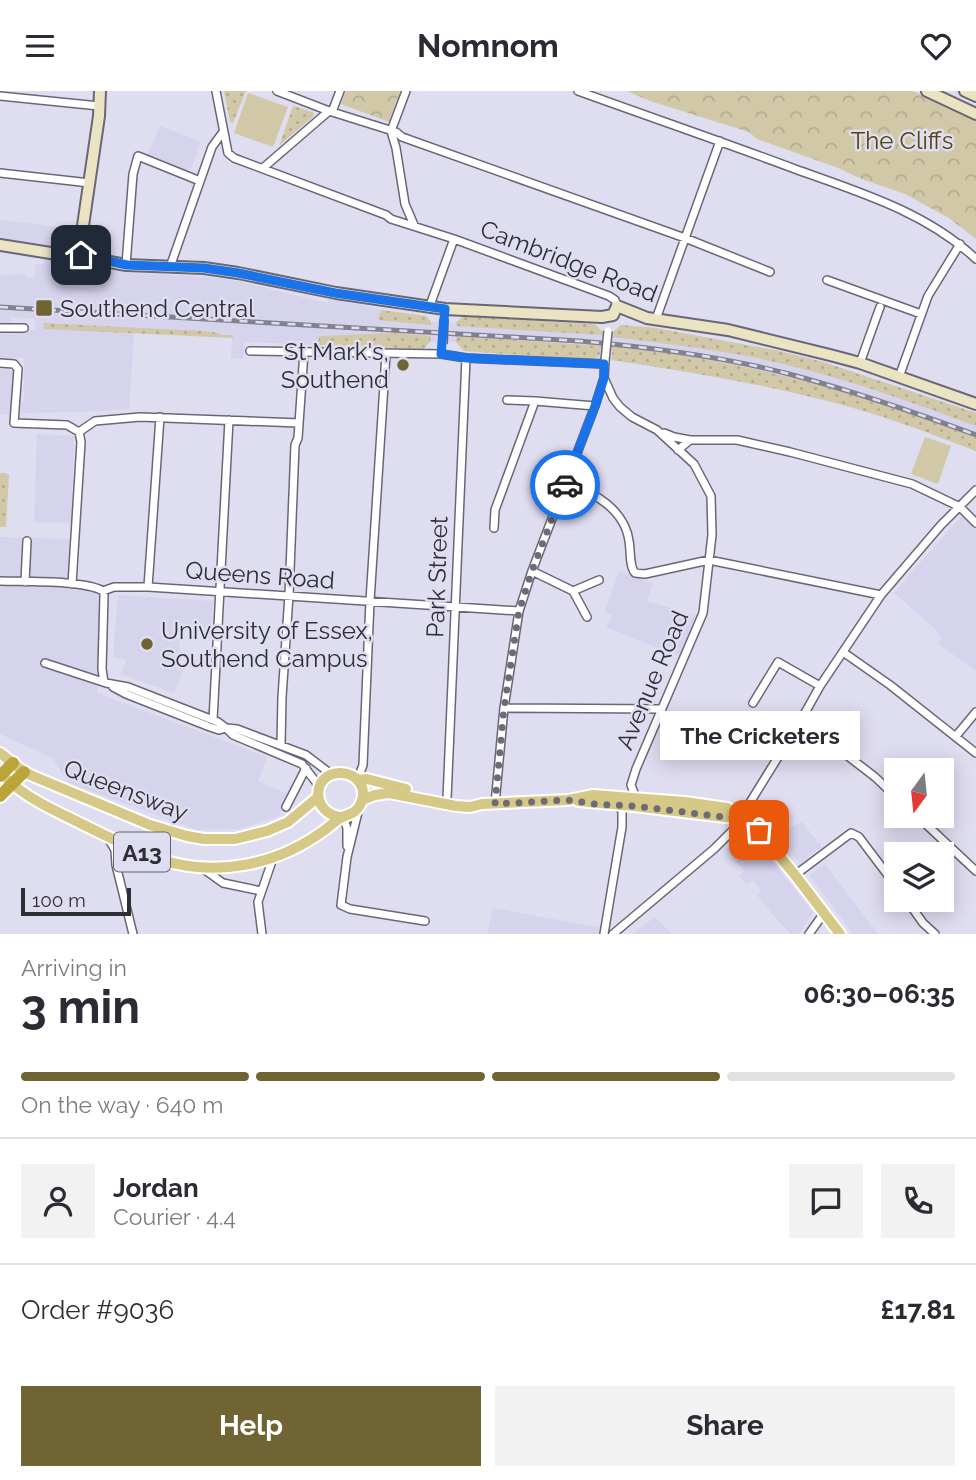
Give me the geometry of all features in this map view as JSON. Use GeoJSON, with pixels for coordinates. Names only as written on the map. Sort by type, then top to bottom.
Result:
{"type":"FeatureCollection","features":[{"type":"Feature","properties":{"kind":"highway"},"geometry":{"type":"LineString","coordinates":[[1,774],[13,763]]}},
{"type":"Feature","properties":{"kind":"highway"},"geometry":{"type":"LineString","coordinates":[[0,796],[24,772]]}},
{"type":"Feature","properties":{"kind":"main road","name":"Queensway"},"geometry":{"type":"LineString","coordinates":[[0,753],[24,772],[150,825],[204,839],[235,838],[267,831],[288,822],[319,792],[326,777],[331,774]]}},
{"type":"Feature","properties":{"kind":"main road"},"geometry":{"type":"LineString","coordinates":[[331,774],[341,773],[447,799],[482,804],[568,800],[593,795],[722,807],[755,826],[839,934]]}},
{"type":"Feature","properties":{"kind":"main road","name":"Queensway"},"geometry":{"type":"LineString","coordinates":[[1,774],[12,784],[58,812],[107,837],[161,859],[202,868],[236,867],[273,858],[297,848],[342,817],[353,814],[361,803]]}},
{"type":"Feature","properties":{"kind":"main road"},"geometry":{"type":"LineString","coordinates":[[356,778],[362,787],[361,803]]}},
{"type":"Feature","properties":{"kind":"main road"},"geometry":{"type":"LineString","coordinates":[[319,792],[325,812],[342,817]]}},
{"type":"Feature","properties":{"kind":"main road"},"geometry":{"type":"LineString","coordinates":[[361,803],[375,795],[389,793],[456,806],[482,804]]}},
{"type":"Feature","properties":{"kind":"main road"},"geometry":{"type":"LineString","coordinates":[[568,800],[740,817]]}},
{"type":"Feature","properties":{"kind":"street"},"geometry":{"type":"LineString","coordinates":[[79,253],[100,91]]}},
{"type":"Feature","properties":{"kind":"street"},"geometry":{"type":"LineString","coordinates":[[170,267],[212,147],[223,132],[216,91]]}},
{"type":"Feature","properties":{"kind":"street"},"geometry":{"type":"LineString","coordinates":[[277,91],[399,134],[405,204],[414,225]]}},
{"type":"Feature","properties":{"kind":"street"},"geometry":{"type":"LineString","coordinates":[[262,168],[331,111],[340,91]]}},
{"type":"Feature","properties":{"kind":"street"},"geometry":{"type":"LineString","coordinates":[[391,131],[406,91]]}},
{"type":"Feature","properties":{"kind":"street"},"geometry":{"type":"LineString","coordinates":[[578,91],[900,209],[936,228],[976,259]]}},
{"type":"Feature","properties":{"kind":"street"},"geometry":{"type":"LineString","coordinates":[[927,91],[976,114]]}},
{"type":"Feature","properties":{"kind":"street"},"geometry":{"type":"LineString","coordinates":[[965,91],[976,96]]}},
{"type":"Feature","properties":{"kind":"street"},"geometry":{"type":"LineString","coordinates":[[0,96],[99,106]]}},
{"type":"Feature","properties":{"kind":"street","name":"Cambridge Road"},"geometry":{"type":"LineString","coordinates":[[223,132],[228,153],[234,158],[391,219],[610,296],[617,306],[647,318],[764,338],[860,363],[976,403]]}},
{"type":"Feature","properties":{"kind":"street"},"geometry":{"type":"LineString","coordinates":[[398,139],[685,238],[770,272]]}},
{"type":"Feature","properties":{"kind":"street"},"geometry":{"type":"LineString","coordinates":[[656,319],[720,141]]}},
{"type":"Feature","properties":{"kind":"street"},"geometry":{"type":"LineString","coordinates":[[127,265],[133,174],[138,156],[200,181]]}},
{"type":"Feature","properties":{"kind":"street"},"geometry":{"type":"LineString","coordinates":[[0,173],[90,183]]}},
{"type":"Feature","properties":{"kind":"street"},"geometry":{"type":"LineString","coordinates":[[386,215],[398,213],[405,204]]}},
{"type":"Feature","properties":{"kind":"street"},"geometry":{"type":"LineString","coordinates":[[429,307],[454,239]]}},
{"type":"Feature","properties":{"kind":"street"},"geometry":{"type":"LineString","coordinates":[[899,377],[928,296],[960,244]]}},
{"type":"Feature","properties":{"kind":"street"},"geometry":{"type":"LineString","coordinates":[[0,245],[57,254],[79,253],[84,257],[127,265],[204,268],[238,273],[335,293],[429,307],[444,314],[608,316],[612,315],[617,306]]}},
{"type":"Feature","properties":{"kind":"street"},"geometry":{"type":"LineString","coordinates":[[827,280],[921,314]]}},
{"type":"Feature","properties":{"kind":"street"},"geometry":{"type":"LineString","coordinates":[[860,363],[880,307]]}},
{"type":"Feature","properties":{"kind":"street"},"geometry":{"type":"LineString","coordinates":[[441,354],[444,314]]}},
{"type":"Feature","properties":{"kind":"street","name":"Avenue Road"},"geometry":{"type":"LineString","coordinates":[[608,316],[604,378],[620,407]]}},
{"type":"Feature","properties":{"kind":"street"},"geometry":{"type":"LineString","coordinates":[[0,328],[24,328]]}},
{"type":"Feature","properties":{"kind":"street"},"geometry":{"type":"LineString","coordinates":[[250,351],[441,354],[467,358],[604,363]]}},
{"type":"Feature","properties":{"kind":"street"},"geometry":{"type":"LineString","coordinates":[[281,745],[295,445],[298,438],[304,352]]}},
{"type":"Feature","properties":{"kind":"street"},"geometry":{"type":"LineString","coordinates":[[356,778],[363,765],[370,601],[386,354]]}},
{"type":"Feature","properties":{"kind":"street","name":"Park Street"},"geometry":{"type":"LineString","coordinates":[[447,799],[467,358]]}},
{"type":"Feature","properties":{"kind":"street"},"geometry":{"type":"LineString","coordinates":[[0,363],[14,364],[18,369],[15,423],[67,425],[79,432],[81,442],[72,584]]}},
{"type":"Feature","properties":{"kind":"street"},"geometry":{"type":"LineString","coordinates":[[495,804],[504,708],[519,611],[604,378]]}},
{"type":"Feature","properties":{"kind":"street","name":"Avenue Road"},"geometry":{"type":"LineString","coordinates":[[507,400],[595,404],[609,401],[657,430],[694,464],[711,496],[712,534],[703,613],[636,769],[631,785],[636,798]]}},
{"type":"Feature","properties":{"kind":"street"},"geometry":{"type":"LineString","coordinates":[[494,528],[495,510],[535,401]]}},
{"type":"Feature","properties":{"kind":"street"},"geometry":{"type":"LineString","coordinates":[[79,432],[95,421],[140,417],[299,423]]}},
{"type":"Feature","properties":{"kind":"street"},"geometry":{"type":"LineString","coordinates":[[148,587],[160,417]]}},
{"type":"Feature","properties":{"kind":"street"},"geometry":{"type":"LineString","coordinates":[[213,720],[229,420]]}},
{"type":"Feature","properties":{"kind":"street"},"geometry":{"type":"LineString","coordinates":[[657,430],[690,440],[737,440],[912,484],[960,507],[976,523]]}},
{"type":"Feature","properties":{"kind":"street"},"geometry":{"type":"LineString","coordinates":[[678,450],[690,440]]}},
{"type":"Feature","properties":{"kind":"street"},"geometry":{"type":"LineString","coordinates":[[567,481],[594,495],[621,519],[628,535],[631,566],[635,573],[645,574],[709,560],[881,595]]}},
{"type":"Feature","properties":{"kind":"street"},"geometry":{"type":"LineString","coordinates":[[613,934],[733,830],[820,686],[881,595],[976,490]]}},
{"type":"Feature","properties":{"kind":"street"},"geometry":{"type":"LineString","coordinates":[[25,582],[27,541]]}},
{"type":"Feature","properties":{"kind":"street"},"geometry":{"type":"LineString","coordinates":[[532,571],[573,591],[587,617]]}},
{"type":"Feature","properties":{"kind":"street"},"geometry":{"type":"LineString","coordinates":[[573,591],[599,580]]}},
{"type":"Feature","properties":{"kind":"street","name":"Queens Road"},"geometry":{"type":"LineString","coordinates":[[0,581],[72,584],[95,587],[103,591],[114,587],[148,587],[519,611]]}},
{"type":"Feature","properties":{"kind":"street"},"geometry":{"type":"LineString","coordinates":[[103,591],[102,669],[105,683]]}},
{"type":"Feature","properties":{"kind":"street"},"geometry":{"type":"LineString","coordinates":[[843,652],[890,685],[976,754]]}},
{"type":"Feature","properties":{"kind":"street"},"geometry":{"type":"LineString","coordinates":[[753,703],[778,662],[820,686]]}},
{"type":"Feature","properties":{"kind":"street"},"geometry":{"type":"LineString","coordinates":[[46,663],[105,683],[128,687],[222,724],[233,735],[302,764],[319,792]]}},
{"type":"Feature","properties":{"kind":"street"},"geometry":{"type":"LineString","coordinates":[[105,683],[210,727],[219,730],[237,729],[306,755],[331,774]]}},
{"type":"Feature","properties":{"kind":"street"},"geometry":{"type":"LineString","coordinates":[[504,708],[662,709]]}},
{"type":"Feature","properties":{"kind":"street"},"geometry":{"type":"LineString","coordinates":[[956,736],[976,712]]}},
{"type":"Feature","properties":{"kind":"street"},"geometry":{"type":"LineString","coordinates":[[801,720],[884,786]]}},
{"type":"Feature","properties":{"kind":"street"},"geometry":{"type":"LineString","coordinates":[[286,807],[306,768]]}},
{"type":"Feature","properties":{"kind":"street"},"geometry":{"type":"LineString","coordinates":[[361,803],[348,857],[341,905],[350,909],[425,921]]}},
{"type":"Feature","properties":{"kind":"street"},"geometry":{"type":"LineString","coordinates":[[604,934],[622,827],[622,811],[617,805]]}},
{"type":"Feature","properties":{"kind":"street"},"geometry":{"type":"LineString","coordinates":[[342,817],[347,828],[348,857]]}},
{"type":"Feature","properties":{"kind":"street"},"geometry":{"type":"LineString","coordinates":[[930,828],[976,871]]}},
{"type":"Feature","properties":{"kind":"street"},"geometry":{"type":"LineString","coordinates":[[795,875],[851,833],[859,837],[884,870]]}},
{"type":"Feature","properties":{"kind":"street"},"geometry":{"type":"LineString","coordinates":[[107,837],[115,850],[116,865],[134,934]]}},
{"type":"Feature","properties":{"kind":"street"},"geometry":{"type":"LineString","coordinates":[[116,865],[125,851],[139,851]]}},
{"type":"Feature","properties":{"kind":"street"},"geometry":{"type":"LineString","coordinates":[[262,934],[258,902],[273,858]]}},
{"type":"Feature","properties":{"kind":"street"},"geometry":{"type":"LineString","coordinates":[[202,868],[223,883],[261,891]]}},
{"type":"Feature","properties":{"kind":"street"},"geometry":{"type":"LineString","coordinates":[[915,912],[935,934]]}},
{"type":"Feature","properties":{"kind":"street"},"geometry":{"type":"LineString","coordinates":[[809,934],[824,913]]}},
{"type":"Feature","properties":{"kind":"shaded area"},"geometry":{"type":"Polygon","coordinates":[[[160,126],[201,142],[191,169],[188,168],[187,171],[147,156],[160,126]]]}},
{"type":"Feature","properties":{"kind":"shaded area"},"geometry":{"type":"Polygon","coordinates":[[[0,220],[78,229],[74,252],[0,240],[0,220]]]}},
{"type":"Feature","properties":{"kind":"shaded area"},"geometry":{"type":"Polygon","coordinates":[[[44,257],[57,259],[55,284],[100,290],[102,269],[127,273],[209,277],[238,281],[327,303],[329,299],[426,316],[431,322],[456,323],[463,316],[595,324],[603,333],[614,331],[621,325],[656,328],[779,351],[823,362],[976,413],[976,451],[922,430],[840,404],[768,387],[612,360],[464,351],[456,342],[430,342],[423,349],[245,342],[243,359],[231,358],[232,338],[134,333],[129,409],[21,413],[24,402],[24,358],[0,358],[0,333],[35,330],[35,319],[11,317],[11,324],[0,323],[0,275],[25,274],[26,277],[34,278],[35,264],[44,264],[44,257]]]}},
{"type":"Feature","properties":{"kind":"shaded area"},"geometry":{"type":"Polygon","coordinates":[[[0,369],[13,370],[10,414],[0,414],[0,369]]]}},
{"type":"Feature","properties":{"kind":"shaded area"},"geometry":{"type":"Polygon","coordinates":[[[37,434],[74,436],[71,523],[34,522],[37,434]]]}},
{"type":"Feature","properties":{"kind":"shaded area"},"geometry":{"type":"Polygon","coordinates":[[[962,516],[976,529],[976,671],[937,643],[942,638],[932,626],[894,593],[962,516]]]}},
{"type":"Feature","properties":{"kind":"shaded area"},"geometry":{"type":"Polygon","coordinates":[[[0,537],[69,539],[69,589],[100,591],[97,693],[267,757],[258,781],[287,794],[279,816],[239,829],[197,830],[69,783],[52,758],[0,734],[0,537]]]}},
{"type":"Feature","properties":{"kind":"shaded area"},"geometry":{"type":"Polygon","coordinates":[[[619,571],[653,583],[647,601],[705,618],[688,660],[606,627],[612,615],[605,611],[619,571]]]}},
{"type":"Feature","properties":{"kind":"shaded area","name":"University of Essex, Southend Campus"},"geometry":{"type":"Polygon","coordinates":[[[118,595],[213,601],[211,630],[181,627],[178,667],[184,668],[174,693],[121,674],[127,659],[113,657],[118,595]]]}},
{"type":"Feature","properties":{"kind":"shaded area"},"geometry":{"type":"Polygon","coordinates":[[[802,822],[822,847],[800,863],[778,834],[802,822]]]}},
{"type":"Feature","properties":{"kind":"shaded area"},"geometry":{"type":"Polygon","coordinates":[[[744,834],[748,834],[783,874],[813,913],[799,934],[791,934],[773,915],[757,895],[761,891],[753,880],[747,885],[739,876],[744,871],[726,849],[744,834]]]}},
{"type":"Feature","properties":{"kind":"shaded area"},"geometry":{"type":"Polygon","coordinates":[[[825,864],[878,934],[853,934],[810,876],[825,864]]]}},
{"type":"Feature","properties":{"kind":"shaded area"},"geometry":{"type":"Polygon","coordinates":[[[493,908],[603,928],[602,934],[487,934],[493,908]]]}},
{"type":"Feature","properties":{"kind":"shaded area"},"geometry":{"type":"Polygon","coordinates":[[[655,917],[672,934],[632,934],[655,917]]]}},
{"type":"Feature","properties":{"kind":"green space"},"geometry":{"type":"Polygon","coordinates":[[[224,91],[246,91],[233,123],[230,122],[224,91]]]}},
{"type":"Feature","properties":{"kind":"green space"},"geometry":{"type":"Polygon","coordinates":[[[346,91],[400,91],[389,122],[341,104],[346,91]]]}},
{"type":"Feature","properties":{"kind":"green space","name":"The Cliffs"},"geometry":{"type":"Polygon","coordinates":[[[627,91],[913,91],[976,120],[976,239],[949,218],[905,194],[757,139],[749,132],[650,101],[627,91]]]}},
{"type":"Feature","properties":{"kind":"green space"},"geometry":{"type":"Polygon","coordinates":[[[248,93],[288,107],[273,147],[234,133],[248,93]]]}},
{"type":"Feature","properties":{"kind":"green space"},"geometry":{"type":"Polygon","coordinates":[[[293,106],[313,112],[314,116],[279,146],[293,106]]]}},
{"type":"Feature","properties":{"kind":"green space"},"geometry":{"type":"Polygon","coordinates":[[[381,310],[426,316],[431,325],[378,320],[381,310]]]}},
{"type":"Feature","properties":{"kind":"green space"},"geometry":{"type":"Polygon","coordinates":[[[463,316],[595,324],[603,333],[457,326],[456,323],[463,316]]]}},
{"type":"Feature","properties":{"kind":"green space"},"geometry":{"type":"Polygon","coordinates":[[[43,323],[203,331],[233,335],[233,338],[44,329],[43,323]]]}},
{"type":"Feature","properties":{"kind":"green space"},"geometry":{"type":"Polygon","coordinates":[[[621,325],[656,328],[823,362],[976,413],[976,426],[869,388],[780,363],[613,337],[614,331],[621,325]]]}},
{"type":"Feature","properties":{"kind":"green space"},"geometry":{"type":"Polygon","coordinates":[[[394,333],[431,336],[430,342],[423,349],[318,345],[319,336],[394,333]]]}},
{"type":"Feature","properties":{"kind":"green space"},"geometry":{"type":"Polygon","coordinates":[[[456,336],[601,346],[600,354],[593,360],[464,351],[456,342],[456,336]]]}},
{"type":"Feature","properties":{"kind":"green space"},"geometry":{"type":"Polygon","coordinates":[[[612,347],[660,352],[742,367],[844,392],[976,437],[976,451],[857,409],[783,390],[612,360],[612,347]]]}},
{"type":"Feature","properties":{"kind":"green space"},"geometry":{"type":"Polygon","coordinates":[[[925,437],[951,446],[938,484],[911,474],[925,437]]]}},
{"type":"Feature","properties":{"kind":"green space"},"geometry":{"type":"Polygon","coordinates":[[[0,473],[9,474],[6,527],[0,527],[0,473]]]}},
{"type":"Feature","properties":{"kind":"railway"},"geometry":{"type":"LineString","coordinates":[[0,307],[579,341],[658,349],[789,374],[883,402],[976,435]]}},
{"type":"Feature","properties":{"kind":"way so far"},"geometry":{"type":"LineString","coordinates":[[565,485],[519,611],[504,708],[495,804],[568,800],[634,806],[740,817],[759,830]]}},
{"type":"Feature","properties":{"kind":"place","name":"Southend Central"},"geometry":{"type":"Point","coordinates":[44,308]}},
{"type":"Feature","properties":{"kind":"place","name":"St Mark's, Southend"},"geometry":{"type":"Point","coordinates":[403,365]}},
{"type":"Feature","properties":{"kind":"place","name":"University of Essex, Southend Campus"},"geometry":{"type":"Point","coordinates":[147,644]}},
{"type":"Feature","properties":{"kind":"place","name":"The Cricketers"},"geometry":{"type":"Point","coordinates":[759,830]}},
{"type":"Feature","properties":{"kind":"route"},"geometry":{"type":"LineString","coordinates":[[81,255],[127,265],[204,268],[238,273],[335,293],[445,309],[441,354],[467,358],[604,364],[604,378],[595,406],[565,485]]}}]}
